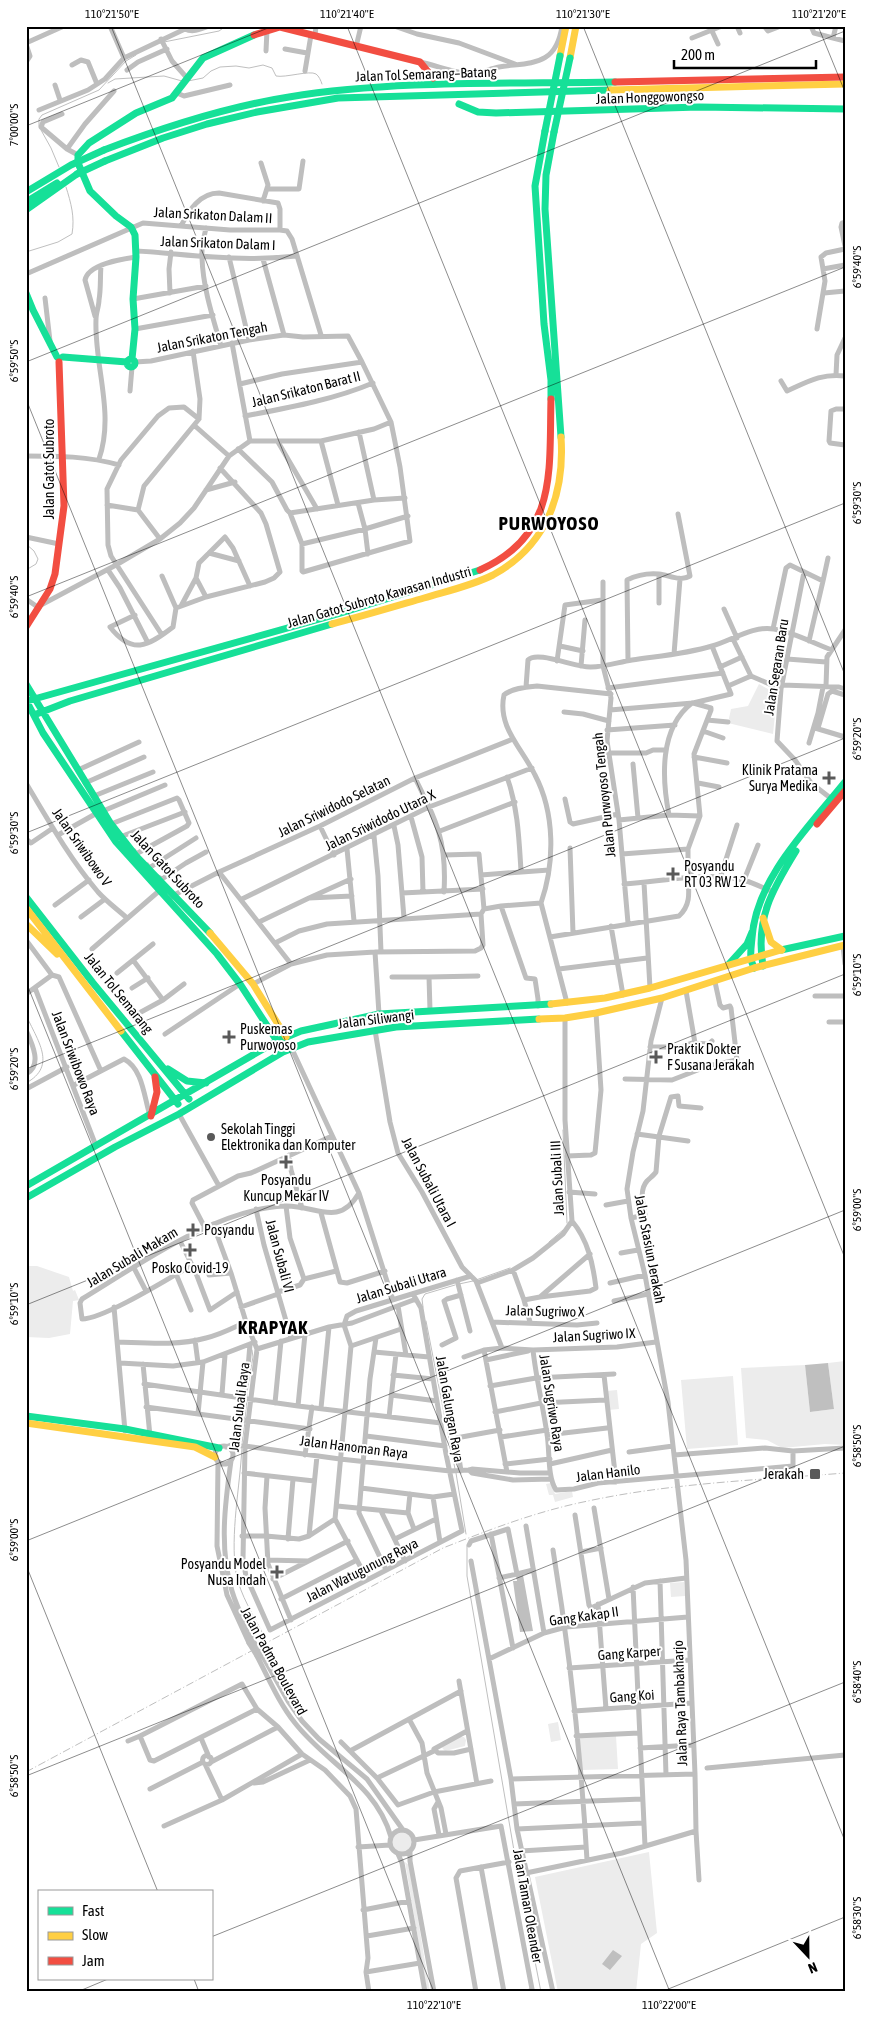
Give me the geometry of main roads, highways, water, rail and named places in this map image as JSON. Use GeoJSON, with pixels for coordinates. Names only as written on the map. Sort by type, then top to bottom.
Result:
{"type":"FeatureCollection","features":[{"type":"Feature","properties":{"kind":"main road","name":"Jalan Gatot Subroto Kawasan Industri"},"geometry":{"type":"LineString","coordinates":[[29,700],[341,613],[481,570],[504,557],[522,542],[539,517],[549,481],[551,380],[544,324],[535,186],[564,26]]}},
{"type":"Feature","properties":{"kind":"main road","name":"Jalan Gatot Subroto Kawasan Industri"},"geometry":{"type":"LineString","coordinates":[[30,716],[123,684],[472,584],[507,567],[533,543],[548,520],[557,498],[562,462],[545,209],[546,175],[576,26]]}},
{"type":"Feature","properties":{"kind":"main road"},"geometry":{"type":"LineString","coordinates":[[60,359],[131,363],[135,329],[133,299],[136,254],[135,235],[131,227],[90,192],[78,163],[78,155],[89,143],[136,113],[172,98],[203,58],[256,30],[280,27],[420,62],[433,78]]}},
{"type":"Feature","properties":{"kind":"main road","name":"Jalan Tol Semarang–Batang"},"geometry":{"type":"LineString","coordinates":[[77,174],[163,138],[207,124],[257,112],[305,104],[338,94],[415,86],[684,82],[845,77]]}},
{"type":"Feature","properties":{"kind":"main road","name":"Jalan Tol Semarang–Batang"},"geometry":{"type":"LineString","coordinates":[[26,192],[71,166],[104,150],[207,114],[307,93],[338,94],[845,84]]}},
{"type":"Feature","properties":{"kind":"main road","name":"Jalan Honggowongso"},"geometry":{"type":"LineString","coordinates":[[459,104],[478,112],[496,113],[612,111],[678,107],[845,109]]}},
{"type":"Feature","properties":{"kind":"main road"},"geometry":{"type":"LineString","coordinates":[[26,202],[47,188],[77,174]]}},
{"type":"Feature","properties":{"kind":"main road"},"geometry":{"type":"LineString","coordinates":[[26,210],[77,174]]}},
{"type":"Feature","properties":{"kind":"main road","name":"Jalan Gatot Subroto"},"geometry":{"type":"LineString","coordinates":[[26,294],[36,319],[60,359],[61,456],[64,506],[55,574],[50,589],[26,628]]}},
{"type":"Feature","properties":{"kind":"main road","name":"Jalan Gatot Subroto"},"geometry":{"type":"LineString","coordinates":[[26,684],[30,716],[100,812],[123,851],[190,922],[240,984],[283,1052]]}},
{"type":"Feature","properties":{"kind":"main road","name":"Jalan Gatot Subroto"},"geometry":{"type":"LineString","coordinates":[[29,700],[42,711],[94,796],[100,812],[148,870],[190,911],[253,984],[291,1047]]}},
{"type":"Feature","properties":{"kind":"main road"},"geometry":{"type":"LineString","coordinates":[[754,968],[750,959],[753,920],[768,890],[845,782]]}},
{"type":"Feature","properties":{"kind":"main road"},"geometry":{"type":"LineString","coordinates":[[833,800],[845,792]]}},
{"type":"Feature","properties":{"kind":"main road"},"geometry":{"type":"LineString","coordinates":[[763,966],[760,955],[760,932],[768,890]]}},
{"type":"Feature","properties":{"kind":"main road","name":"Jalan Tol Semarang"},"geometry":{"type":"LineString","coordinates":[[26,896],[194,1104]]}},
{"type":"Feature","properties":{"kind":"main road","name":"Jalan Tol Semarang"},"geometry":{"type":"LineString","coordinates":[[26,908],[182,1112]]}},
{"type":"Feature","properties":{"kind":"main road"},"geometry":{"type":"LineString","coordinates":[[763,918],[771,942],[782,950]]}},
{"type":"Feature","properties":{"kind":"main road"},"geometry":{"type":"LineString","coordinates":[[26,924],[46,945],[69,964]]}},
{"type":"Feature","properties":{"kind":"main road"},"geometry":{"type":"LineString","coordinates":[[726,966],[747,944],[752,932]]}},
{"type":"Feature","properties":{"kind":"main road","name":"Jalan Siliwangi"},"geometry":{"type":"LineString","coordinates":[[26,1186],[277,1041],[302,1031],[379,1014],[538,1006],[624,995],[760,955],[845,936]]}},
{"type":"Feature","properties":{"kind":"main road","name":"Jalan Siliwangi"},"geometry":{"type":"LineString","coordinates":[[26,1198],[115,1147],[182,1112],[291,1047],[308,1042],[375,1030],[443,1024],[565,1018],[596,1013],[662,998],[716,982],[754,968],[844,946]]}},
{"type":"Feature","properties":{"kind":"main road"},"geometry":{"type":"LineString","coordinates":[[156,1059],[173,1073],[187,1081],[206,1083]]}},
{"type":"Feature","properties":{"kind":"main road"},"geometry":{"type":"LineString","coordinates":[[150,1116],[157,1092],[154,1073]]}},
{"type":"Feature","properties":{"kind":"main road","name":"Jalan Hanoman Raya"},"geometry":{"type":"LineString","coordinates":[[26,1416],[125,1433]]}},
{"type":"Feature","properties":{"kind":"main road","name":"Jalan Hanoman Raya"},"geometry":{"type":"LineString","coordinates":[[26,1423],[150,1436],[223,1447]]}},
{"type":"Feature","properties":{"kind":"main road","name":"Jalan Hanoman Raya"},"geometry":{"type":"LineString","coordinates":[[150,1436],[195,1447],[217,1460]]}},
{"type":"Feature","properties":{"kind":"waterway"},"geometry":{"type":"LineString","coordinates":[[164,42],[219,31],[226,26]]}},
{"type":"Feature","properties":{"kind":"waterway"},"geometry":{"type":"LineString","coordinates":[[39,126],[39,119],[42,115],[99,90],[126,61],[136,55]]}},
{"type":"Feature","properties":{"kind":"waterway"},"geometry":{"type":"LineString","coordinates":[[188,81],[203,78],[211,71],[220,67],[236,66],[249,68],[263,65],[272,68],[276,76],[313,73],[319,77],[322,84]]}},
{"type":"Feature","properties":{"kind":"waterway"},"geometry":{"type":"LineString","coordinates":[[108,83],[115,79],[164,76],[182,81]]}},
{"type":"Feature","properties":{"kind":"waterway"},"geometry":{"type":"LineString","coordinates":[[41,130],[59,167]]}},
{"type":"Feature","properties":{"kind":"waterway"},"geometry":{"type":"LineString","coordinates":[[26,252],[58,242],[72,234],[73,216],[66,187]]}},
{"type":"Feature","properties":{"kind":"waterway"},"geometry":{"type":"LineString","coordinates":[[26,544],[34,551],[38,559],[36,564],[26,570]]}},
{"type":"Feature","properties":{"kind":"waterway"},"geometry":{"type":"LineString","coordinates":[[26,1015],[39,1043],[43,1061],[41,1069],[36,1076],[26,1083]]}},
{"type":"Feature","properties":{"kind":"waterway"},"geometry":{"type":"LineString","coordinates":[[563,1130],[567,1223]]}},
{"type":"Feature","properties":{"kind":"waterway"},"geometry":{"type":"LineString","coordinates":[[549,1242],[563,1230]]}},
{"type":"Feature","properties":{"kind":"waterway"},"geometry":{"type":"LineString","coordinates":[[476,1280],[510,1268]]}},
{"type":"Feature","properties":{"kind":"waterway"},"geometry":{"type":"LineString","coordinates":[[459,1284],[473,1281]]}},
{"type":"Feature","properties":{"kind":"waterway"},"geometry":{"type":"LineString","coordinates":[[423,1307],[422,1299],[425,1294],[455,1285]]}},
{"type":"Feature","properties":{"kind":"waterway"},"geometry":{"type":"LineString","coordinates":[[426,1321],[455,1469]]}},
{"type":"Feature","properties":{"kind":"waterway"},"geometry":{"type":"LineString","coordinates":[[249,1379],[253,1357],[252,1350]]}},
{"type":"Feature","properties":{"kind":"waterway"},"geometry":{"type":"LineString","coordinates":[[247,1396],[248,1385]]}},
{"type":"Feature","properties":{"kind":"waterway"},"geometry":{"type":"LineString","coordinates":[[245,1418],[247,1400]]}},
{"type":"Feature","properties":{"kind":"waterway"},"geometry":{"type":"LineString","coordinates":[[242,1443],[245,1422]]}},
{"type":"Feature","properties":{"kind":"waterway"},"geometry":{"type":"LineString","coordinates":[[242,1447],[234,1558],[238,1581],[244,1597],[264,1636]]}},
{"type":"Feature","properties":{"kind":"waterway"},"geometry":{"type":"LineString","coordinates":[[456,1473],[466,1534]]}},
{"type":"Feature","properties":{"kind":"waterway"},"geometry":{"type":"LineString","coordinates":[[467,1546],[467,1576],[518,1874],[541,1992]]}},
{"type":"Feature","properties":{"kind":"railway"},"geometry":{"type":"LineString","coordinates":[[26,1772],[443,1548],[497,1527],[533,1515],[588,1501],[652,1490],[845,1473]]}},
{"type":"Feature","properties":{"kind":"place","name":"Klinik Pratama Surya Medika"},"geometry":{"type":"Point","coordinates":[829,778]}},
{"type":"Feature","properties":{"kind":"place","name":"Posyandu RT 03 RW 12"},"geometry":{"type":"Point","coordinates":[673,874]}},
{"type":"Feature","properties":{"kind":"place","name":"Puskemas Purwoyoso"},"geometry":{"type":"Point","coordinates":[229,1037]}},
{"type":"Feature","properties":{"kind":"place","name":"Praktik Dokter F Susana Jerakah"},"geometry":{"type":"Point","coordinates":[656,1057]}},
{"type":"Feature","properties":{"kind":"place","name":"Sekolah Tinggi Elektronika dan Komputer"},"geometry":{"type":"Point","coordinates":[211,1137]}},
{"type":"Feature","properties":{"kind":"place","name":"Posyandu Kuncup Mekar IV"},"geometry":{"type":"Point","coordinates":[286,1162]}},
{"type":"Feature","properties":{"kind":"place","name":"Posyandu"},"geometry":{"type":"Point","coordinates":[193,1230]}},
{"type":"Feature","properties":{"kind":"place","name":"Posko Covid-19"},"geometry":{"type":"Point","coordinates":[190,1250]}},
{"type":"Feature","properties":{"kind":"place","name":"Jerakah"},"geometry":{"type":"Point","coordinates":[815,1474]}},
{"type":"Feature","properties":{"kind":"place","name":"Posyandu Model Nusa Indah"},"geometry":{"type":"Point","coordinates":[277,1572]}},
{"type":"Feature","properties":{"kind":"district","name":"PURWOYOSO"},"geometry":{"type":"Point","coordinates":[549,523]}},
{"type":"Feature","properties":{"kind":"district","name":"KRAPYAK"},"geometry":{"type":"Point","coordinates":[273,1327]}}]}
